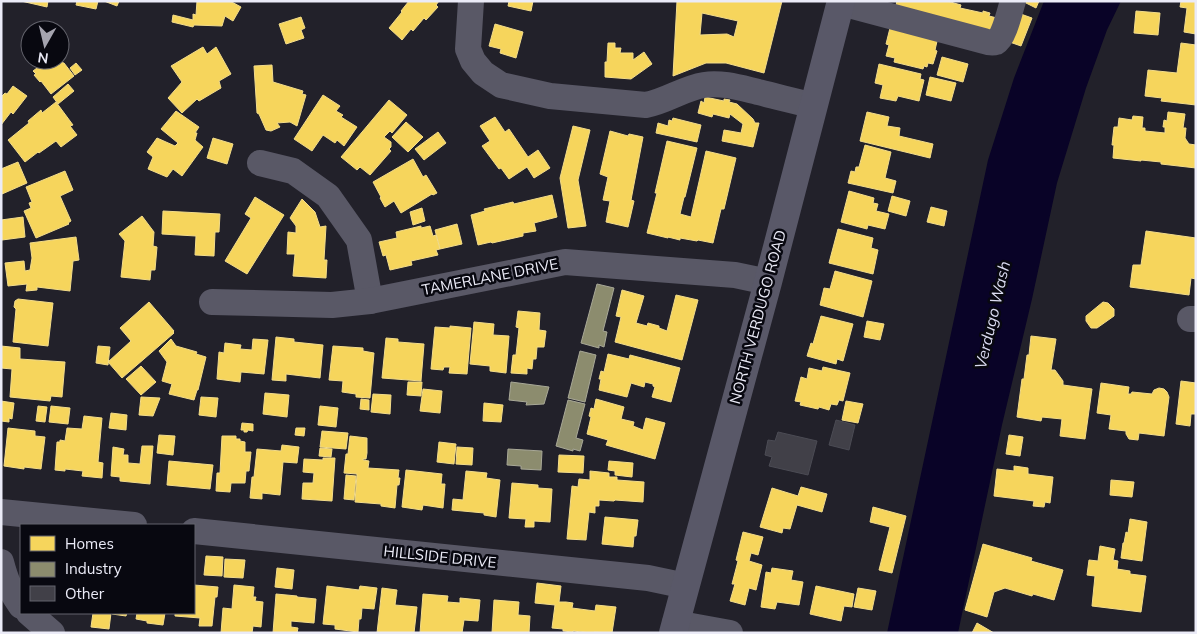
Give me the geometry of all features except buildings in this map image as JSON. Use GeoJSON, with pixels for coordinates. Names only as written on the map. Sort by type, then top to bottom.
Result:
{"type":"FeatureCollection","features":[{"type":"Feature","properties":{"kind":"main road","name":"NORTH VERDUGO ROAD"},"geometry":{"type":"LineString","coordinates":[[674,628],[768,282],[841,2]]}},
{"type":"Feature","properties":{"kind":"street"},"geometry":{"type":"LineString","coordinates":[[471,1],[468,49],[473,61],[483,73],[501,85],[550,96],[646,105],[658,103],[697,87],[719,84],[814,106]]}},
{"type":"Feature","properties":{"kind":"street"},"geometry":{"type":"LineString","coordinates":[[841,2],[984,41],[994,42],[1002,35],[1013,1]]}},
{"type":"Feature","properties":{"kind":"street"},"geometry":{"type":"LineString","coordinates":[[260,163],[293,171],[328,196],[359,240],[370,301]]}},
{"type":"Feature","properties":{"kind":"street","name":"TAMERLANE DRIVE"},"geometry":{"type":"LineString","coordinates":[[212,302],[332,305],[370,301],[565,262],[735,275],[768,282]]}},
{"type":"Feature","properties":{"kind":"street"},"geometry":{"type":"LineString","coordinates":[[1,512],[124,524]]}},
{"type":"Feature","properties":{"kind":"street","name":"HILLSIDE DRIVE"},"geometry":{"type":"LineString","coordinates":[[195,531],[648,578],[686,586]]}},
{"type":"Feature","properties":{"kind":"street"},"geometry":{"type":"LineString","coordinates":[[1,562],[6,581],[20,606]]}},
{"type":"Feature","properties":{"kind":"street"},"geometry":{"type":"LineString","coordinates":[[1,616],[20,607]]}},
{"type":"Feature","properties":{"kind":"street"},"geometry":{"type":"LineString","coordinates":[[29,614],[52,633]]}},
{"type":"Feature","properties":{"kind":"street"},"geometry":{"type":"LineString","coordinates":[[674,628],[730,633]]}},
{"type":"Feature","properties":{"kind":"water","name":"Verdugo Wash"},"geometry":{"type":"Polygon","coordinates":[[[1044,1],[1121,1],[1107,30],[1086,88],[1057,183],[1002,425],[958,633],[887,633],[988,160],[1014,78],[1044,1]]]}}]}
